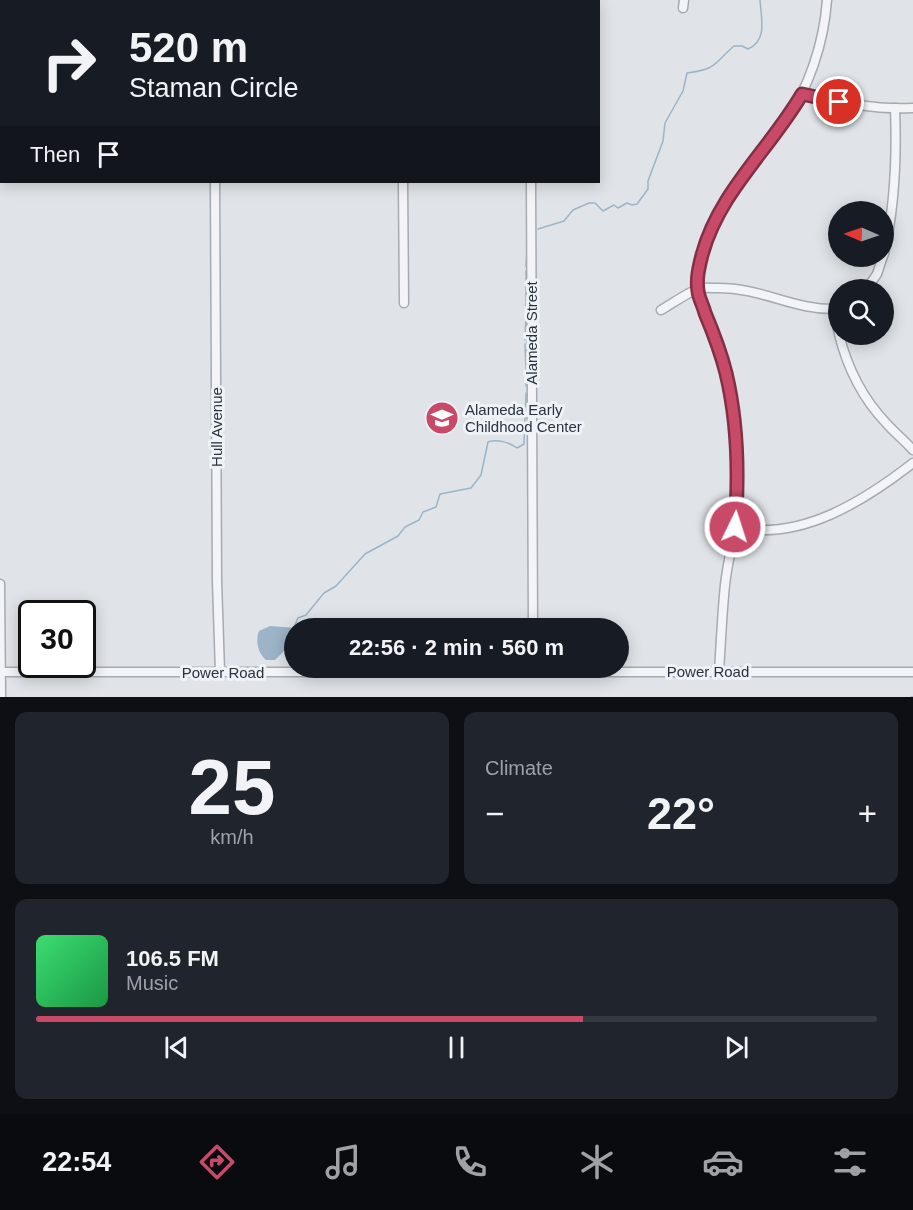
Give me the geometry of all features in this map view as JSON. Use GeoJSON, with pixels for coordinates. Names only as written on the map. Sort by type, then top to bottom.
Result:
{"type":"FeatureCollection","features":[{"type":"Feature","properties":{"kind":"street"},"geometry":{"type":"LineString","coordinates":[[719,671],[725,584],[735,527],[737,457],[732,405],[720,354],[697,289],[702,254],[720,209],[730,193],[785,122],[802,94],[818,50],[827,0]]}},
{"type":"Feature","properties":{"kind":"street"},"geometry":{"type":"LineString","coordinates":[[802,94],[839,102],[913,108]]}},
{"type":"Feature","properties":{"kind":"street"},"geometry":{"type":"LineString","coordinates":[[893,201],[896,160],[895,108]]}},
{"type":"Feature","properties":{"kind":"street","name":"Hull Avenue"},"geometry":{"type":"LineString","coordinates":[[215,183],[216,570],[220,672]]}},
{"type":"Feature","properties":{"kind":"street"},"geometry":{"type":"LineString","coordinates":[[403,183],[404,303]]}},
{"type":"Feature","properties":{"kind":"street","name":"Alameda Street"},"geometry":{"type":"LineString","coordinates":[[531,183],[533,618]]}},
{"type":"Feature","properties":{"kind":"street"},"geometry":{"type":"LineString","coordinates":[[661,310],[697,289],[736,288],[768,295],[804,308],[828,310]]}},
{"type":"Feature","properties":{"kind":"street"},"geometry":{"type":"LineString","coordinates":[[842,345],[865,396],[885,422],[913,450]]}},
{"type":"Feature","properties":{"kind":"street"},"geometry":{"type":"LineString","coordinates":[[735,527],[758,530],[814,520],[867,497],[913,464]]}},
{"type":"Feature","properties":{"kind":"street"},"geometry":{"type":"LineString","coordinates":[[0,584],[1,697]]}},
{"type":"Feature","properties":{"kind":"street","name":"Power Road"},"geometry":{"type":"LineString","coordinates":[[629,670],[913,672]]}},
{"type":"Feature","properties":{"kind":"street","name":"Power Road"},"geometry":{"type":"LineString","coordinates":[[0,672],[284,671]]}},
{"type":"Feature","properties":{"kind":"water"},"geometry":{"type":"Polygon","coordinates":[[[270,626],[284,627],[284,651],[275,660],[266,660],[261,654],[257,643],[259,631],[270,626]]]}},
{"type":"Feature","properties":{"kind":"waterway"},"geometry":{"type":"LineString","coordinates":[[538,229],[564,221],[573,210],[589,203],[595,203],[603,211],[614,205],[618,208],[627,203],[637,204],[648,189],[648,181],[663,141],[665,123],[683,91],[687,73],[709,68],[734,46],[748,49],[754,45],[762,28],[760,0]]}},
{"type":"Feature","properties":{"kind":"waterway"},"geometry":{"type":"LineString","coordinates":[[526,266],[528,232]]}},
{"type":"Feature","properties":{"kind":"waterway"},"geometry":{"type":"LineString","coordinates":[[526,271],[526,306]]}},
{"type":"Feature","properties":{"kind":"waterway"},"geometry":{"type":"LineString","coordinates":[[525,340],[526,313]]}},
{"type":"Feature","properties":{"kind":"waterway"},"geometry":{"type":"LineString","coordinates":[[525,344],[526,370]]}},
{"type":"Feature","properties":{"kind":"waterway"},"geometry":{"type":"LineString","coordinates":[[526,378],[526,386]]}},
{"type":"Feature","properties":{"kind":"waterway"},"geometry":{"type":"LineString","coordinates":[[298,618],[306,615],[324,593],[336,586],[365,554],[398,536],[405,527],[419,520],[423,512],[436,507],[440,494],[471,488],[481,475],[488,442],[503,442],[517,448],[524,444],[526,393]]}},
{"type":"Feature","properties":{"kind":"place","name":"Alameda Early Childhood Center"},"geometry":{"type":"Point","coordinates":[442,418]}},
{"type":"Feature","properties":{"kind":"route"},"geometry":{"type":"LineString","coordinates":[[735,527],[736,437],[726,373],[698,296],[697,279],[702,254],[720,209],[785,122],[802,94],[839,102]]}}]}
